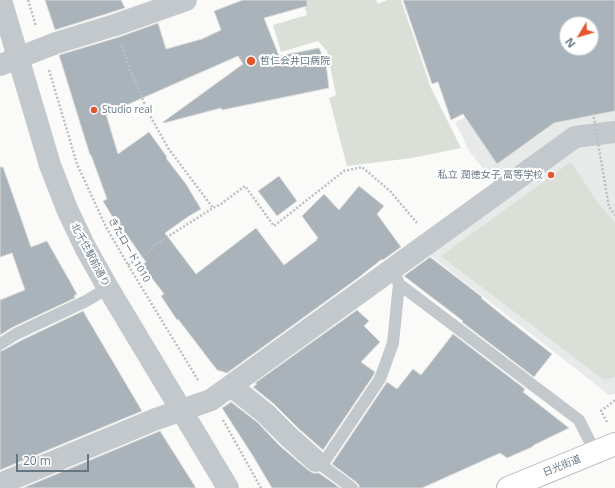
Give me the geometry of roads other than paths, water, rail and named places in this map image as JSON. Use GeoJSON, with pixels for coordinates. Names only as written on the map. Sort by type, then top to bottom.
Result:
{"type":"FeatureCollection","features":[{"type":"Feature","properties":{"kind":"highway","name":"日光街道"},"geometry":{"type":"LineString","coordinates":[[508,488],[615,444]]}},
{"type":"Feature","properties":{"kind":"street","name":"北千住駅前通り"},"geometry":{"type":"LineString","coordinates":[[1,0],[9,62],[67,209],[85,247],[108,288],[228,488]]}},
{"type":"Feature","properties":{"kind":"street"},"geometry":{"type":"LineString","coordinates":[[9,62],[42,48],[115,25],[186,0]]}},
{"type":"Feature","properties":{"kind":"street"},"geometry":{"type":"LineString","coordinates":[[0,484],[156,419],[211,400],[395,277],[432,241],[575,137],[615,132]]}},
{"type":"Feature","properties":{"kind":"street"},"geometry":{"type":"LineString","coordinates":[[231,386],[265,413],[289,437],[319,463]]}},
{"type":"Feature","properties":{"kind":"lane"},"geometry":{"type":"LineString","coordinates":[[395,277],[579,420],[595,452]]}},
{"type":"Feature","properties":{"kind":"lane"},"geometry":{"type":"LineString","coordinates":[[352,488],[319,463],[380,379],[392,343],[395,277]]}},
{"type":"Feature","properties":{"kind":"lane"},"geometry":{"type":"LineString","coordinates":[[0,344],[16,334],[86,301],[108,288]]}},
{"type":"Feature","properties":{"kind":"place","name":"哲仁会井口病院"},"geometry":{"type":"Point","coordinates":[251,61]}},
{"type":"Feature","properties":{"kind":"place","name":"Studio real"},"geometry":{"type":"Point","coordinates":[94,110]}},
{"type":"Feature","properties":{"kind":"place","name":"私立 潤徳女子 高等学校"},"geometry":{"type":"Point","coordinates":[551,175]}}]}
